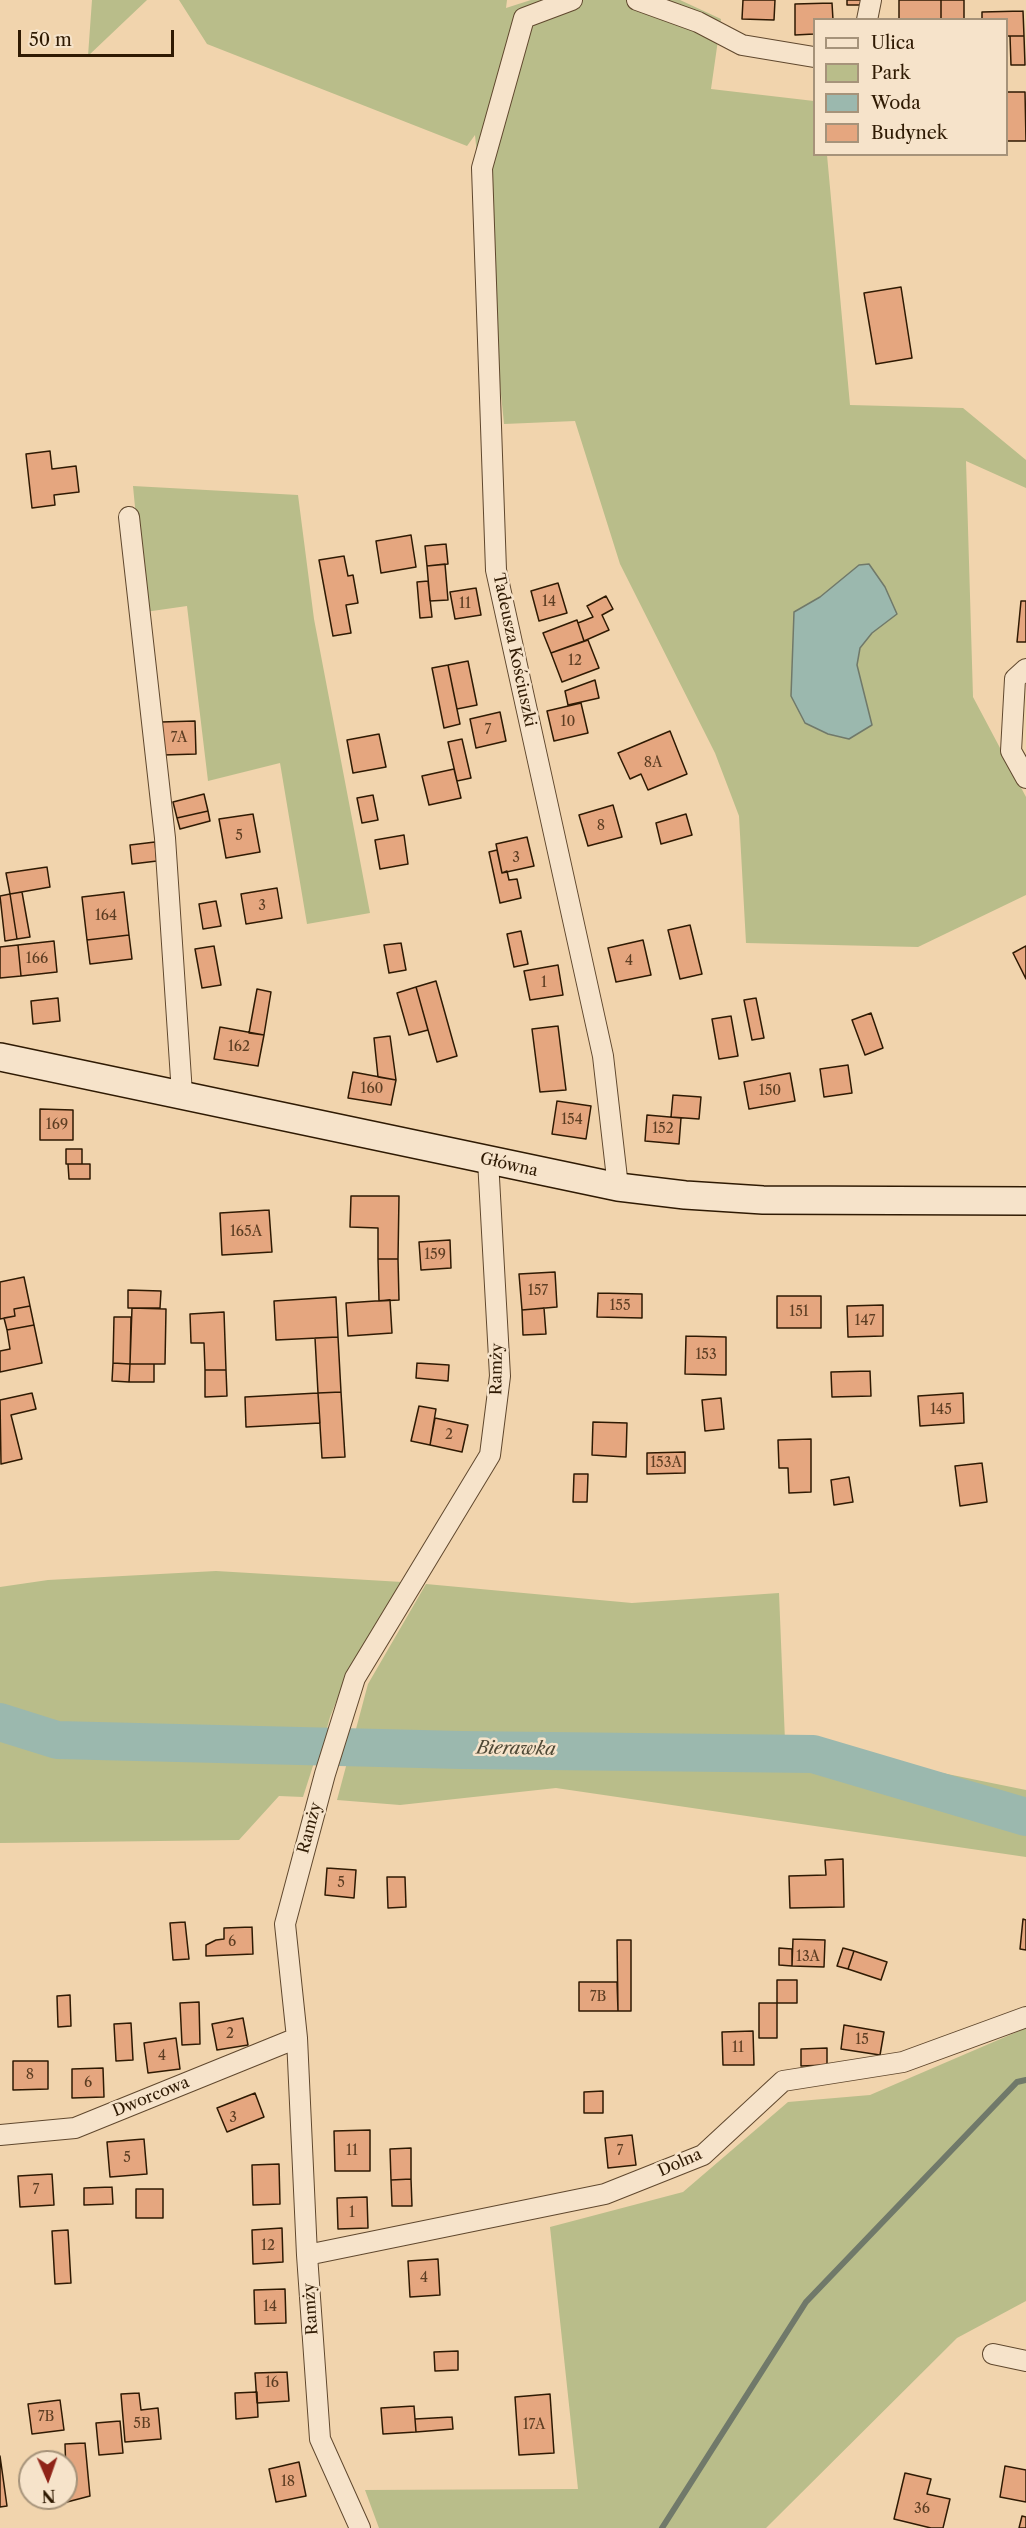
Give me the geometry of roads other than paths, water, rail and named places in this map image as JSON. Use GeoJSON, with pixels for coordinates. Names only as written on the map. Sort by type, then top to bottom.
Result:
{"type":"FeatureCollection","features":[{"type":"Feature","properties":{"kind":"main road","name":"Główna"},"geometry":{"type":"LineString","coordinates":[[0,1057],[618,1187],[685,1196],[763,1200],[1026,1201]]}},
{"type":"Feature","properties":{"kind":"street","name":"Tadeusza Kościuszki"},"geometry":{"type":"LineString","coordinates":[[572,0],[524,18],[482,168],[496,570],[603,1056],[618,1187]]}},
{"type":"Feature","properties":{"kind":"street"},"geometry":{"type":"LineString","coordinates":[[637,0],[698,22],[742,45],[813,57]]}},
{"type":"Feature","properties":{"kind":"street"},"geometry":{"type":"LineString","coordinates":[[867,18],[871,0]]}},
{"type":"Feature","properties":{"kind":"street"},"geometry":{"type":"LineString","coordinates":[[129,517],[165,838],[182,1094]]}},
{"type":"Feature","properties":{"kind":"street"},"geometry":{"type":"LineString","coordinates":[[1026,669],[1015,679],[1011,751],[1026,778]]}},
{"type":"Feature","properties":{"kind":"street","name":"Ramży"},"geometry":{"type":"LineString","coordinates":[[360,2528],[320,2439],[307,2255],[297,2038],[285,1924],[325,1774],[355,1678],[490,1455],[500,1376],[488,1160]]}},
{"type":"Feature","properties":{"kind":"street","name":"Dolna"},"geometry":{"type":"LineString","coordinates":[[307,2255],[604,2194],[703,2155],[783,2081],[903,2062],[1026,2017]]}},
{"type":"Feature","properties":{"kind":"street","name":"Dworcowa"},"geometry":{"type":"LineString","coordinates":[[0,2135],[75,2128],[297,2038]]}},
{"type":"Feature","properties":{"kind":"street"},"geometry":{"type":"LineString","coordinates":[[993,2354],[1026,2361]]}},
{"type":"Feature","properties":{"kind":"water"},"geometry":{"type":"Polygon","coordinates":[[[869,564],[885,587],[897,614],[872,633],[860,648],[857,665],[872,725],[849,739],[828,734],[805,723],[791,696],[794,612],[820,597],[859,565],[869,564]]]}},
{"type":"Feature","properties":{"kind":"waterway","name":"Bierawka"},"geometry":{"type":"LineString","coordinates":[[0,1722],[57,1740],[461,1750],[813,1754],[1026,1817]]}},
{"type":"Feature","properties":{"kind":"waterway"},"geometry":{"type":"LineString","coordinates":[[662,2528],[806,2302],[1017,2082],[1026,2080]]}}]}
